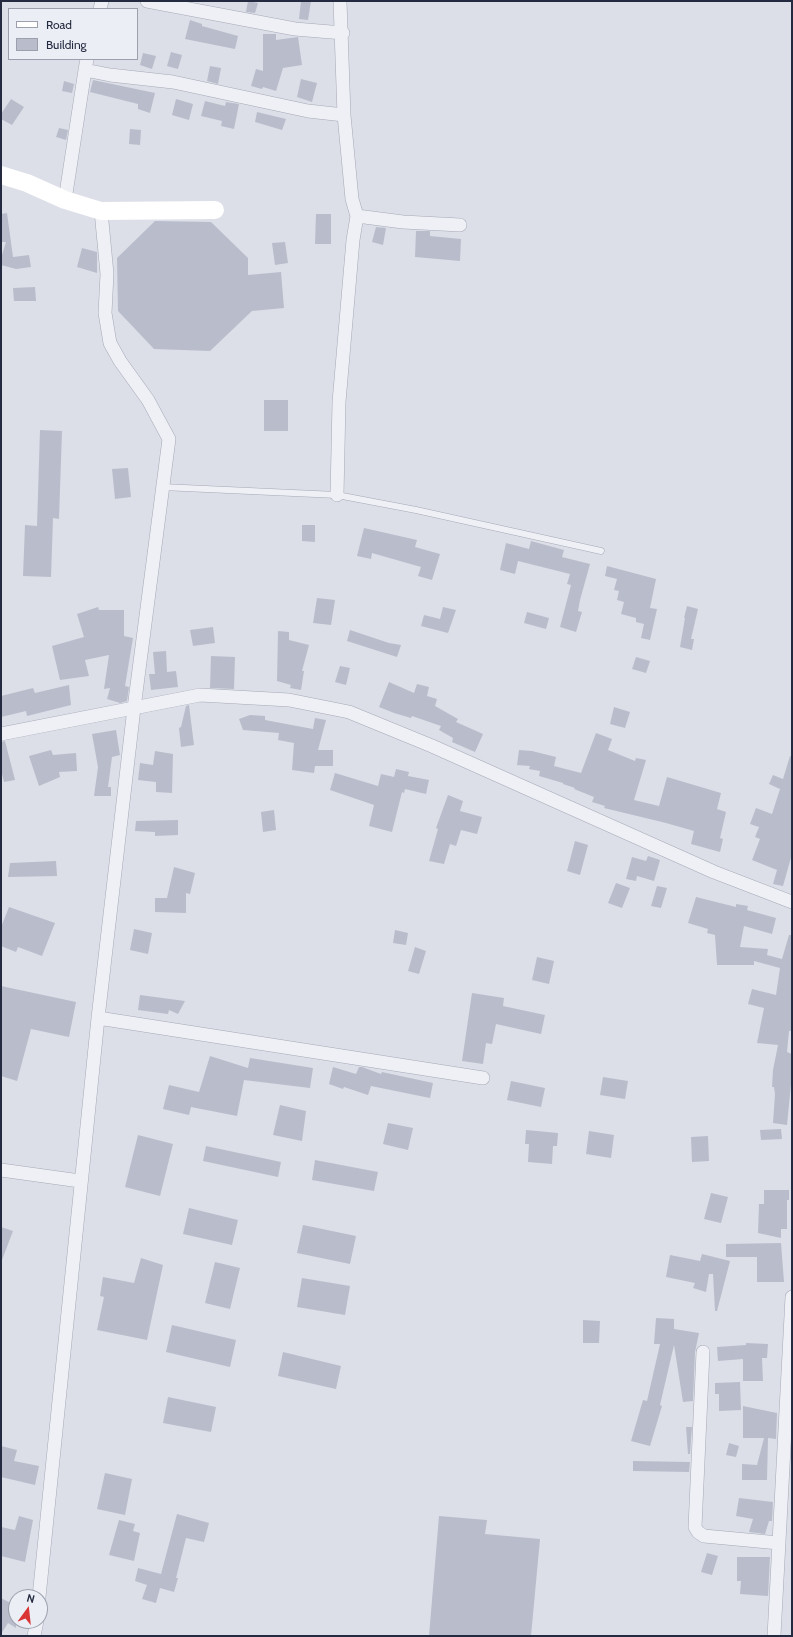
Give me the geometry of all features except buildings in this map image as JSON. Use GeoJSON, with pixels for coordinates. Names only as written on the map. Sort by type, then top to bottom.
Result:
{"type":"FeatureCollection","features":[{"type":"Feature","properties":{"kind":"street"},"geometry":{"type":"LineString","coordinates":[[147,1],[295,29],[342,33]]}},
{"type":"Feature","properties":{"kind":"street"},"geometry":{"type":"LineString","coordinates":[[336,495],[339,402],[353,240],[357,216],[352,199],[344,115],[340,1]]}},
{"type":"Feature","properties":{"kind":"street"},"geometry":{"type":"LineString","coordinates":[[65,200],[86,64],[110,75],[173,82],[308,111],[344,115]]}},
{"type":"Feature","properties":{"kind":"street"},"geometry":{"type":"LineString","coordinates":[[1,175],[27,183],[65,200],[100,211],[215,210]]}},
{"type":"Feature","properties":{"kind":"street"},"geometry":{"type":"LineString","coordinates":[[40,1589],[80,1181],[98,1018],[134,708],[169,439],[148,400],[120,361],[110,343],[105,313],[106,274],[100,211]]}},
{"type":"Feature","properties":{"kind":"street"},"geometry":{"type":"LineString","coordinates":[[357,216],[403,222],[460,225]]}},
{"type":"Feature","properties":{"kind":"street"},"geometry":{"type":"LineString","coordinates":[[1,734],[200,695],[289,700],[349,712],[432,746],[714,872],[792,902]]}},
{"type":"Feature","properties":{"kind":"street"},"geometry":{"type":"LineString","coordinates":[[98,1018],[483,1078]]}},
{"type":"Feature","properties":{"kind":"street"},"geometry":{"type":"LineString","coordinates":[[1,1170],[80,1181]]}},
{"type":"Feature","properties":{"kind":"street"},"geometry":{"type":"LineString","coordinates":[[774,1636],[790,1361],[792,1297]]}},
{"type":"Feature","properties":{"kind":"street"},"geometry":{"type":"LineString","coordinates":[[703,1352],[695,1527],[698,1532],[704,1536],[779,1543]]}},
{"type":"Feature","properties":{"kind":"lane"},"geometry":{"type":"LineString","coordinates":[[162,487],[336,495],[416,510],[601,551]]}}]}
